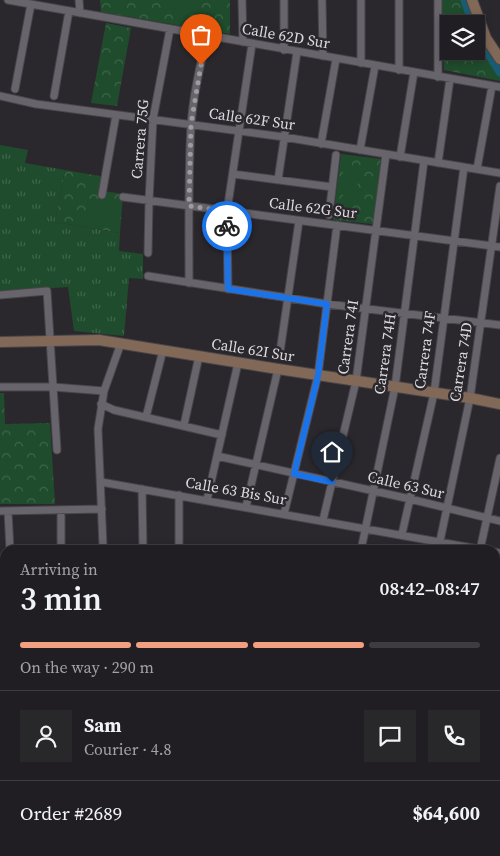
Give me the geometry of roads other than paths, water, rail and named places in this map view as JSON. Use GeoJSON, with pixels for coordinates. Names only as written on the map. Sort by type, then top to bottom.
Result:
{"type":"FeatureCollection","features":[{"type":"Feature","properties":{"kind":"street","name":"Calle 62D Sur"},"geometry":{"type":"LineString","coordinates":[[8,0],[31,4],[42,3],[69,11],[500,87]]}},
{"type":"Feature","properties":{"kind":"street"},"geometry":{"type":"LineString","coordinates":[[79,0],[80,13]]}},
{"type":"Feature","properties":{"kind":"street"},"geometry":{"type":"LineString","coordinates":[[242,0],[243,42]]}},
{"type":"Feature","properties":{"kind":"street"},"geometry":{"type":"LineString","coordinates":[[284,0],[284,50]]}},
{"type":"Feature","properties":{"kind":"street"},"geometry":{"type":"LineString","coordinates":[[322,0],[323,56]]}},
{"type":"Feature","properties":{"kind":"street"},"geometry":{"type":"LineString","coordinates":[[361,0],[361,63]]}},
{"type":"Feature","properties":{"kind":"street"},"geometry":{"type":"LineString","coordinates":[[399,0],[399,70]]}},
{"type":"Feature","properties":{"kind":"street"},"geometry":{"type":"LineString","coordinates":[[438,0],[438,76]]}},
{"type":"Feature","properties":{"kind":"street"},"geometry":{"type":"LineString","coordinates":[[472,0],[486,38],[500,59]]}},
{"type":"Feature","properties":{"kind":"street"},"geometry":{"type":"LineString","coordinates":[[15,89],[31,4]]}},
{"type":"Feature","properties":{"kind":"street"},"geometry":{"type":"LineString","coordinates":[[54,96],[69,11]]}},
{"type":"Feature","properties":{"kind":"street","name":"Carrera 75G"},"geometry":{"type":"LineString","coordinates":[[148,253],[148,201],[153,119],[170,29]]}},
{"type":"Feature","properties":{"kind":"street"},"geometry":{"type":"LineString","coordinates":[[189,283],[191,124],[197,80],[207,36]]}},
{"type":"Feature","properties":{"kind":"street"},"geometry":{"type":"LineString","coordinates":[[228,289],[227,211],[252,44]]}},
{"type":"Feature","properties":{"kind":"street"},"geometry":{"type":"LineString","coordinates":[[278,180],[297,52]]}},
{"type":"Feature","properties":{"kind":"street"},"geometry":{"type":"LineString","coordinates":[[321,144],[336,59]]}},
{"type":"Feature","properties":{"kind":"street"},"geometry":{"type":"LineString","coordinates":[[360,150],[376,66]]}},
{"type":"Feature","properties":{"kind":"street"},"geometry":{"type":"LineString","coordinates":[[400,157],[414,72]]}},
{"type":"Feature","properties":{"kind":"street"},"geometry":{"type":"LineString","coordinates":[[438,163],[450,79]]}},
{"type":"Feature","properties":{"kind":"street"},"geometry":{"type":"LineString","coordinates":[[477,170],[492,86]]}},
{"type":"Feature","properties":{"kind":"street","name":"Calle 62F Sur"},"geometry":{"type":"LineString","coordinates":[[0,96],[36,104],[239,131],[500,173]]}},
{"type":"Feature","properties":{"kind":"street"},"geometry":{"type":"LineString","coordinates":[[102,195],[116,115]]}},
{"type":"Feature","properties":{"kind":"street","name":"Carrera 74I"},"geometry":{"type":"LineString","coordinates":[[323,520],[356,381],[386,154]]}},
{"type":"Feature","properties":{"kind":"street"},"geometry":{"type":"LineString","coordinates":[[330,215],[336,155]]}},
{"type":"Feature","properties":{"kind":"street","name":"Carrera 74H"},"geometry":{"type":"LineString","coordinates":[[362,545],[395,387],[424,161]]}},
{"type":"Feature","properties":{"kind":"street","name":"Carrera 74F"},"geometry":{"type":"LineString","coordinates":[[402,534],[434,392],[464,167]]}},
{"type":"Feature","properties":{"kind":"street"},"geometry":{"type":"LineString","coordinates":[[233,174],[332,187]]}},
{"type":"Feature","properties":{"kind":"street","name":"Carrera 74D"},"geometry":{"type":"LineString","coordinates":[[440,541],[470,398],[500,186]]}},
{"type":"Feature","properties":{"kind":"street","name":"Calle 62G Sur"},"geometry":{"type":"LineString","coordinates":[[123,197],[500,247]]}},
{"type":"Feature","properties":{"kind":"street"},"geometry":{"type":"LineString","coordinates":[[280,352],[299,220]]}},
{"type":"Feature","properties":{"kind":"street"},"geometry":{"type":"LineString","coordinates":[[284,514],[318,376],[337,225]]}},
{"type":"Feature","properties":{"kind":"street"},"geometry":{"type":"LineString","coordinates":[[148,276],[327,304],[500,325]]}},
{"type":"Feature","properties":{"kind":"street"},"geometry":{"type":"LineString","coordinates":[[0,295],[48,291],[57,450]]}},
{"type":"Feature","properties":{"kind":"street","name":"Calle 62I Sur"},"geometry":{"type":"LineString","coordinates":[[0,342],[99,340],[500,404]]}},
{"type":"Feature","properties":{"kind":"street"},"geometry":{"type":"LineString","coordinates":[[103,545],[98,429],[104,391],[121,343]]}},
{"type":"Feature","properties":{"kind":"street"},"geometry":{"type":"LineString","coordinates":[[146,418],[163,350]]}},
{"type":"Feature","properties":{"kind":"street"},"geometry":{"type":"LineString","coordinates":[[184,425],[199,356]]}},
{"type":"Feature","properties":{"kind":"street"},"geometry":{"type":"LineString","coordinates":[[207,500],[238,362]]}},
{"type":"Feature","properties":{"kind":"street"},"geometry":{"type":"LineString","coordinates":[[246,507],[278,369]]}},
{"type":"Feature","properties":{"kind":"street"},"geometry":{"type":"LineString","coordinates":[[0,387],[53,387],[104,391]]}},
{"type":"Feature","properties":{"kind":"street"},"geometry":{"type":"LineString","coordinates":[[101,404],[114,410],[222,435]]}},
{"type":"Feature","properties":{"kind":"street","name":"Calle 63 Sur"},"geometry":{"type":"LineString","coordinates":[[217,456],[500,521]]}},
{"type":"Feature","properties":{"kind":"street"},"geometry":{"type":"LineString","coordinates":[[482,545],[487,518],[498,481],[500,458]]}},
{"type":"Feature","properties":{"kind":"street","name":"Calle 63 Bis Sur"},"geometry":{"type":"LineString","coordinates":[[101,482],[458,545]]}},
{"type":"Feature","properties":{"kind":"street"},"geometry":{"type":"LineString","coordinates":[[142,489],[143,545]]}},
{"type":"Feature","properties":{"kind":"street"},"geometry":{"type":"LineString","coordinates":[[179,495],[179,545]]}},
{"type":"Feature","properties":{"kind":"street"},"geometry":{"type":"LineString","coordinates":[[0,511],[102,509]]}},
{"type":"Feature","properties":{"kind":"street"},"geometry":{"type":"LineString","coordinates":[[60,510],[62,545]]}},
{"type":"Feature","properties":{"kind":"street"},"geometry":{"type":"LineString","coordinates":[[8,511],[10,545]]}},
{"type":"Feature","properties":{"kind":"waterway"},"geometry":{"type":"LineString","coordinates":[[465,0],[470,15]]}},
{"type":"Feature","properties":{"kind":"waterway"},"geometry":{"type":"LineString","coordinates":[[485,48],[500,72]]}}]}
